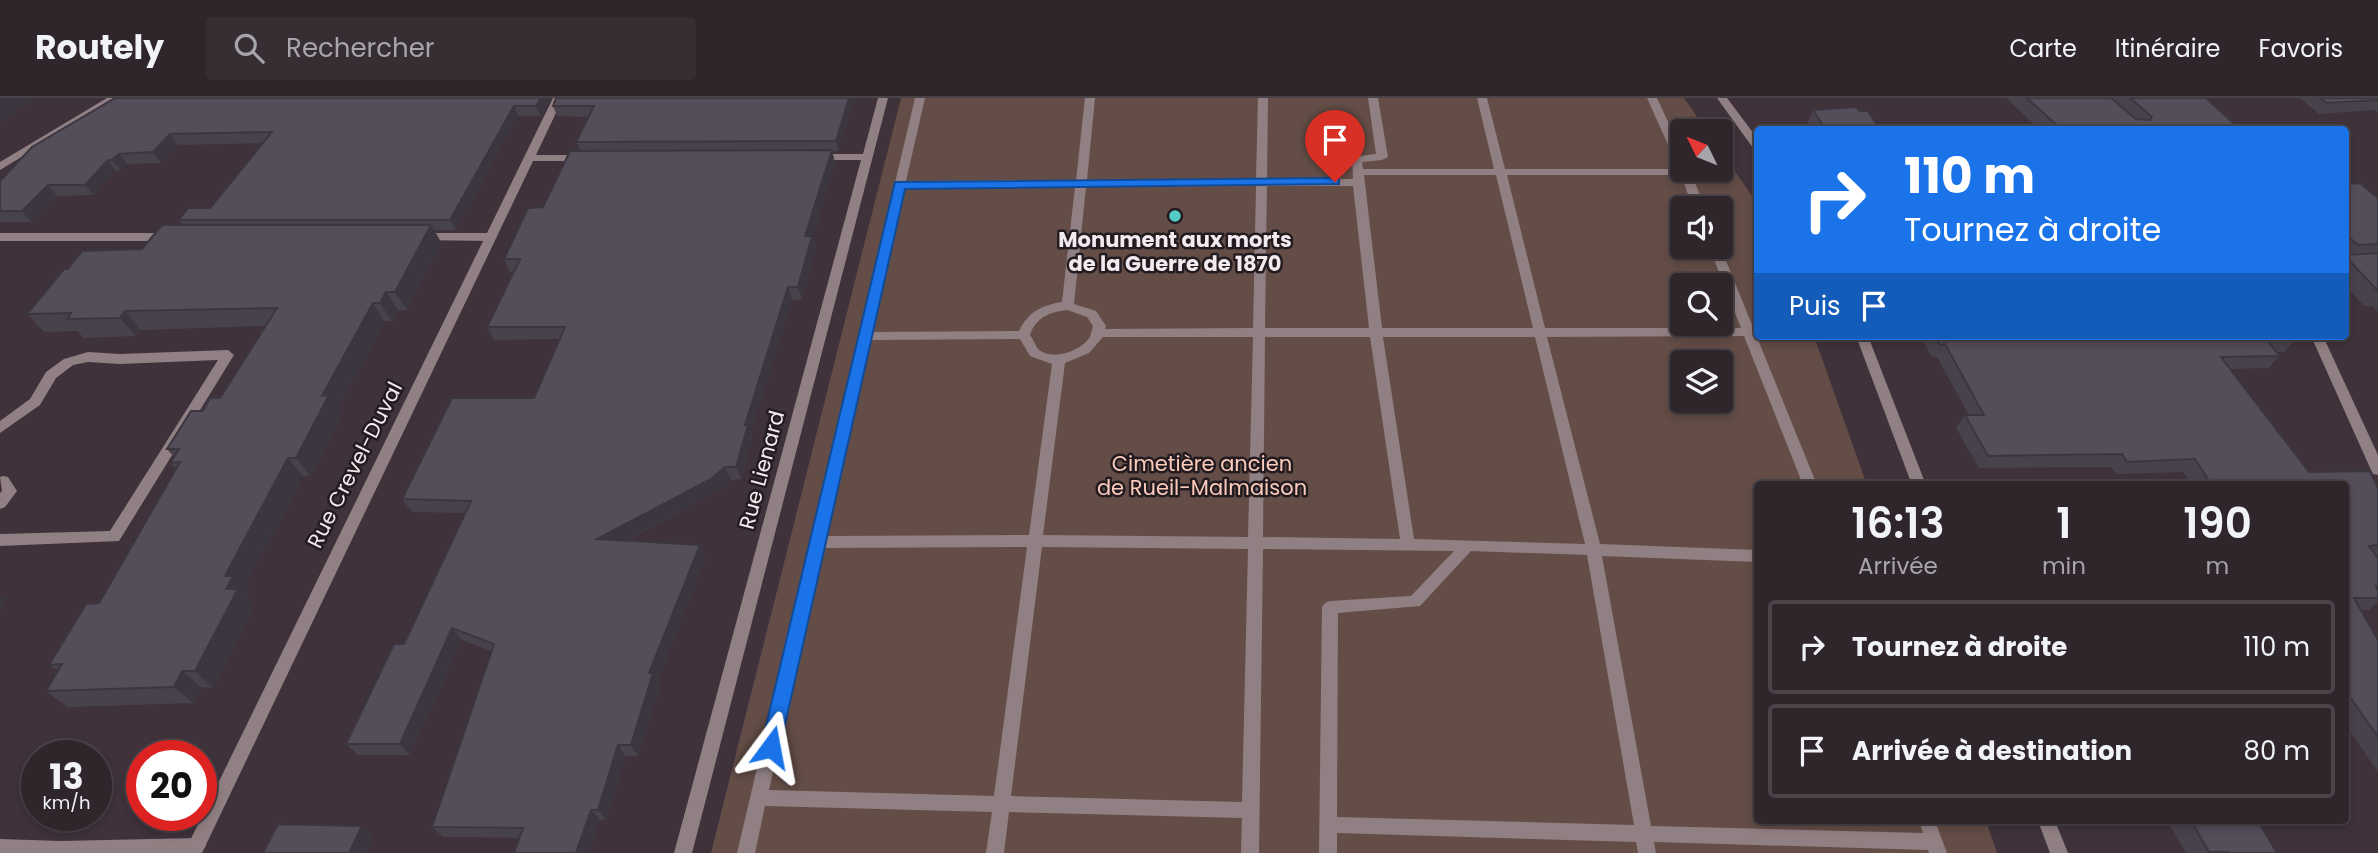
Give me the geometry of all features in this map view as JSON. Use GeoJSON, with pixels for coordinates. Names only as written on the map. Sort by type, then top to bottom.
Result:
{"type":"FeatureCollection","features":[{"type":"Feature","properties":{"kind":"street"},"geometry":{"type":"LineString","coordinates":[[0,167],[114,98]]}},
{"type":"Feature","properties":{"kind":"street","name":"Rue Crevel-Duval"},"geometry":{"type":"LineString","coordinates":[[195,849],[328,567],[558,98]]}},
{"type":"Feature","properties":{"kind":"street","name":"Rue Lienard"},"geometry":{"type":"LineString","coordinates":[[683,853],[865,157],[883,98]]}},
{"type":"Feature","properties":{"kind":"street"},"geometry":{"type":"LineString","coordinates":[[746,853],[920,98]]}},
{"type":"Feature","properties":{"kind":"street"},"geometry":{"type":"LineString","coordinates":[[1068,306],[1090,98]]}},
{"type":"Feature","properties":{"kind":"street"},"geometry":{"type":"LineString","coordinates":[[1250,853],[1264,98]]}},
{"type":"Feature","properties":{"kind":"street"},"geometry":{"type":"LineString","coordinates":[[1373,98],[1382,158],[1356,159],[1376,332],[1408,545]]}},
{"type":"Feature","properties":{"kind":"street"},"geometry":{"type":"LineString","coordinates":[[1482,98],[1594,551],[1647,853]]}},
{"type":"Feature","properties":{"kind":"street"},"geometry":{"type":"LineString","coordinates":[[1652,98],[1670,138]]}},
{"type":"Feature","properties":{"kind":"street"},"geometry":{"type":"LineString","coordinates":[[1722,98],[1754,142]]}},
{"type":"Feature","properties":{"kind":"street"},"geometry":{"type":"LineString","coordinates":[[798,157],[865,157]]}},
{"type":"Feature","properties":{"kind":"street"},"geometry":{"type":"LineString","coordinates":[[529,158],[596,158]]}},
{"type":"Feature","properties":{"kind":"street"},"geometry":{"type":"LineString","coordinates":[[900,185],[1262,182],[1499,172],[1670,169]]}},
{"type":"Feature","properties":{"kind":"street"},"geometry":{"type":"LineString","coordinates":[[0,237],[190,237]]}},
{"type":"Feature","properties":{"kind":"street"},"geometry":{"type":"LineString","coordinates":[[408,237],[491,237]]}},
{"type":"Feature","properties":{"kind":"street"},"geometry":{"type":"LineString","coordinates":[[1720,259],[1808,481]]}},
{"type":"Feature","properties":{"kind":"street"},"geometry":{"type":"LineString","coordinates":[[1068,306],[1088,313],[1098,325],[1096,341],[1082,354],[1059,359],[1038,354],[1031,349],[1024,335],[1026,327],[1037,314],[1068,306]]}},
{"type":"Feature","properties":{"kind":"street"},"geometry":{"type":"LineString","coordinates":[[1099,333],[1749,332]]}},
{"type":"Feature","properties":{"kind":"street"},"geometry":{"type":"LineString","coordinates":[[865,336],[1024,335]]}},
{"type":"Feature","properties":{"kind":"street"},"geometry":{"type":"LineString","coordinates":[[1864,340],[1917,481]]}},
{"type":"Feature","properties":{"kind":"street"},"geometry":{"type":"LineString","coordinates":[[2319,340],[2378,470]]}},
{"type":"Feature","properties":{"kind":"street"},"geometry":{"type":"LineString","coordinates":[[0,428],[35,402],[51,375],[69,362],[88,357],[120,359],[228,355],[114,537],[0,540]]}},
{"type":"Feature","properties":{"kind":"street"},"geometry":{"type":"LineString","coordinates":[[995,853],[1059,359]]}},
{"type":"Feature","properties":{"kind":"street"},"geometry":{"type":"LineString","coordinates":[[0,482],[3,481],[10,491],[0,503]]}},
{"type":"Feature","properties":{"kind":"street"},"geometry":{"type":"LineString","coordinates":[[817,542],[1468,545],[1754,556]]}},
{"type":"Feature","properties":{"kind":"street"},"geometry":{"type":"LineString","coordinates":[[1328,853],[1330,607],[1415,602],[1468,545]]}},
{"type":"Feature","properties":{"kind":"street"},"geometry":{"type":"LineString","coordinates":[[759,798],[1251,810]]}},
{"type":"Feature","properties":{"kind":"street"},"geometry":{"type":"LineString","coordinates":[[1327,825],[1644,834],[1936,848],[1928,824]]}},
{"type":"Feature","properties":{"kind":"street"},"geometry":{"type":"LineString","coordinates":[[2048,824],[2059,853]]}},
{"type":"Feature","properties":{"kind":"street"},"geometry":{"type":"LineString","coordinates":[[0,847],[195,849]]}},
{"type":"Feature","properties":{"kind":"green space","name":"Cimetière ancien de Rueil-Malmaison"},"geometry":{"type":"Polygon","coordinates":[[[901,98],[1684,98],[1699,119],[1670,119],[1670,182],[1733,182],[1733,169],[1754,199],[1754,340],[1815,340],[1866,481],[1754,481],[1754,824],[1987,824],[1997,853],[711,853],[901,98]]]}},
{"type":"Feature","properties":{"kind":"building"},"geometry":{"type":"Polygon","coordinates":[[[115,98],[541,98],[536,106],[514,106],[450,220],[179,220],[188,208],[210,208],[272,132],[170,134],[153,152],[119,154],[108,160],[85,185],[48,185],[22,211],[0,211],[0,181],[32,147],[115,98]]]}},
{"type":"Feature","properties":{"kind":"building"},"geometry":{"type":"Polygon","coordinates":[[[556,98],[849,98],[836,141],[576,142],[594,106],[553,106],[556,98]]]}},
{"type":"Feature","properties":{"kind":"building"},"geometry":{"type":"Polygon","coordinates":[[[2027,98],[2111,98],[2136,119],[2150,120],[2152,117],[2130,98],[2206,98],[2237,126],[2058,126],[2027,98]]]}},
{"type":"Feature","properties":{"kind":"building"},"geometry":{"type":"Polygon","coordinates":[[[2320,98],[2378,98],[2378,100],[2327,103],[2320,98]]]}},
{"type":"Feature","properties":{"kind":"building"},"geometry":{"type":"Polygon","coordinates":[[[1856,107],[1859,111],[1868,111],[1877,126],[1823,126],[1813,110],[1856,107]]]}},
{"type":"Feature","properties":{"kind":"building"},"geometry":{"type":"Polygon","coordinates":[[[832,150],[805,236],[812,236],[798,287],[788,287],[745,425],[748,425],[736,467],[725,467],[711,479],[597,539],[700,545],[649,673],[653,673],[631,745],[618,745],[598,810],[591,810],[576,853],[514,853],[523,828],[432,827],[494,644],[452,628],[400,744],[346,744],[394,644],[404,644],[471,501],[402,499],[452,398],[534,398],[565,327],[487,327],[520,259],[504,259],[528,208],[543,207],[570,151],[832,150]]]}},
{"type":"Feature","properties":{"kind":"building"},"geometry":{"type":"Polygon","coordinates":[[[2360,183],[2378,198],[2378,244],[2358,245],[2349,237],[2349,184],[2360,183]]]}},
{"type":"Feature","properties":{"kind":"building"},"geometry":{"type":"Polygon","coordinates":[[[162,225],[431,225],[395,292],[386,292],[380,303],[373,303],[322,396],[329,395],[296,458],[288,458],[225,576],[233,576],[226,589],[238,589],[195,671],[182,671],[174,687],[46,691],[62,664],[49,665],[86,604],[99,603],[180,462],[170,463],[179,449],[167,449],[191,411],[203,411],[210,398],[220,398],[277,308],[125,311],[120,318],[67,319],[71,313],[27,314],[82,251],[142,249],[162,225]]]}},
{"type":"Feature","properties":{"kind":"building"},"geometry":{"type":"Polygon","coordinates":[[[2378,253],[2378,291],[2349,260],[2349,255],[2378,253]]]}},
{"type":"Feature","properties":{"kind":"building"},"geometry":{"type":"Polygon","coordinates":[[[1937,340],[2267,340],[2280,356],[2221,357],[2309,472],[2370,471],[2378,488],[2378,545],[2369,546],[2378,558],[2378,598],[2354,598],[2378,640],[2378,737],[2349,696],[2349,481],[2209,481],[2195,459],[2127,462],[2122,454],[1988,456],[1965,415],[1984,415],[1945,344],[1940,345],[1937,340]]]}},
{"type":"Feature","properties":{"kind":"building"},"geometry":{"type":"Polygon","coordinates":[[[278,824],[362,826],[349,853],[263,853],[278,824]]]}},
{"type":"Feature","properties":{"kind":"building"},"geometry":{"type":"Polygon","coordinates":[[[2193,824],[2260,824],[2277,853],[2230,853],[2209,852],[2193,824]]]}},
{"type":"Feature","properties":{"kind":"place","name":"Monument aux morts de la Guerre de 1870"},"geometry":{"type":"Point","coordinates":[1175,216]}},
{"type":"Feature","properties":{"kind":"route"},"geometry":{"type":"LineString","coordinates":[[771,747],[900,185],[1335,182]]}}]}
